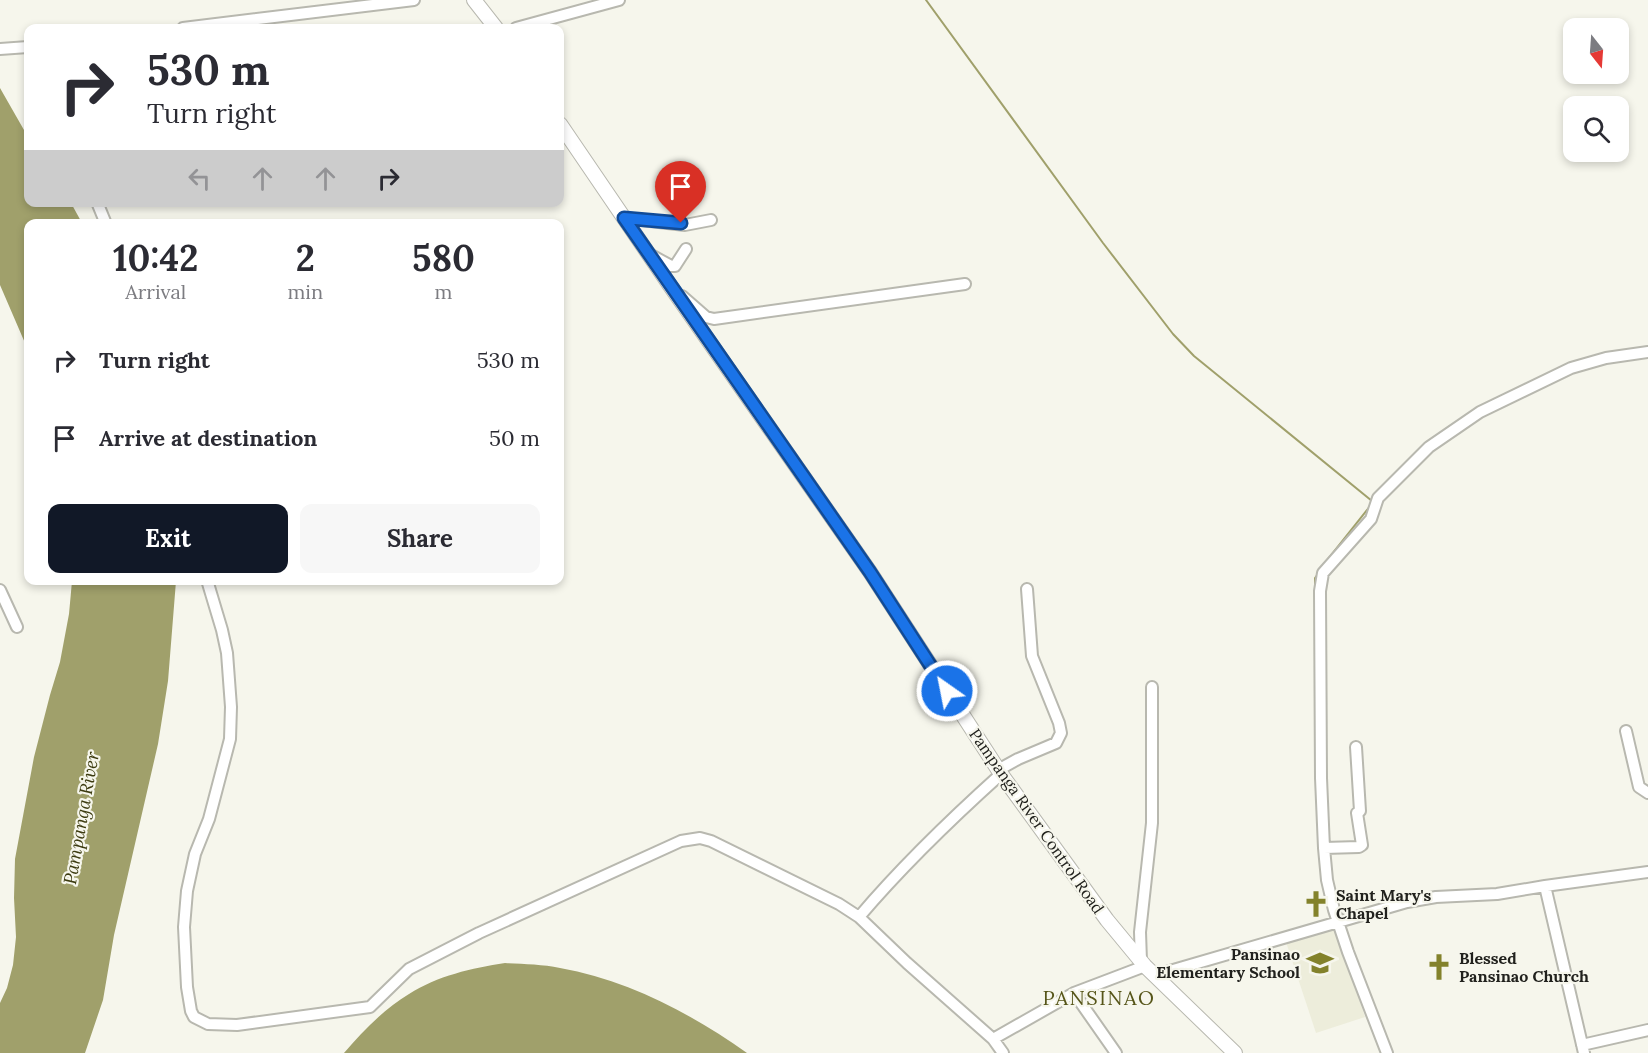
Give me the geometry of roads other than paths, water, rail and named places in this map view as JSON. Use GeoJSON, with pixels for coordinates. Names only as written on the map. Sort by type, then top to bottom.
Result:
{"type":"FeatureCollection","features":[{"type":"Feature","properties":{"kind":"main road"},"geometry":{"type":"LineString","coordinates":[[474,0],[492,24]]}},
{"type":"Feature","properties":{"kind":"main road","name":"Pampanga River Control Road"},"geometry":{"type":"LineString","coordinates":[[564,130],[870,572],[1000,772],[1107,920],[1148,967],[1235,1053]]}},
{"type":"Feature","properties":{"kind":"street"},"geometry":{"type":"LineString","coordinates":[[216,24],[414,0]]}},
{"type":"Feature","properties":{"kind":"street"},"geometry":{"type":"LineString","coordinates":[[531,24],[619,0]]}},
{"type":"Feature","properties":{"kind":"street"},"geometry":{"type":"LineString","coordinates":[[0,49],[24,47]]}},
{"type":"Feature","properties":{"kind":"street"},"geometry":{"type":"LineString","coordinates":[[624,218],[685,225],[711,220]]}},
{"type":"Feature","properties":{"kind":"street"},"geometry":{"type":"LineString","coordinates":[[648,254],[675,266],[686,249]]}},
{"type":"Feature","properties":{"kind":"street"},"geometry":{"type":"LineString","coordinates":[[671,287],[706,317],[714,319],[965,284]]}},
{"type":"Feature","properties":{"kind":"street"},"geometry":{"type":"LineString","coordinates":[[1387,1053],[1339,922],[1329,888],[1324,848],[1320,591],[1323,573],[1371,519],[1378,498],[1394,481],[1429,447],[1480,412],[1571,368],[1606,358],[1648,352]]}},
{"type":"Feature","properties":{"kind":"street"},"geometry":{"type":"LineString","coordinates":[[208,585],[227,654],[231,707],[230,739],[209,819],[195,854],[187,891],[184,927],[187,987],[194,1017],[208,1024],[237,1024],[370,1007],[409,969],[489,928],[689,838],[700,838],[711,841],[839,904],[859,917],[993,1039],[1004,1053]]}},
{"type":"Feature","properties":{"kind":"street"},"geometry":{"type":"LineString","coordinates":[[859,917],[926,844],[1000,772],[1018,759],[1056,743],[1061,732],[1059,723],[1032,656],[1027,589]]}},
{"type":"Feature","properties":{"kind":"street"},"geometry":{"type":"LineString","coordinates":[[0,590],[17,627]]}},
{"type":"Feature","properties":{"kind":"street"},"geometry":{"type":"LineString","coordinates":[[1148,967],[1140,932],[1152,823],[1152,687]]}},
{"type":"Feature","properties":{"kind":"street"},"geometry":{"type":"LineString","coordinates":[[1626,731],[1639,787],[1648,793]]}},
{"type":"Feature","properties":{"kind":"street"},"geometry":{"type":"LineString","coordinates":[[1324,848],[1362,845],[1357,813],[1360,811],[1356,747]]}},
{"type":"Feature","properties":{"kind":"street"},"geometry":{"type":"LineString","coordinates":[[993,1039],[1074,993],[1148,967],[1339,922],[1426,898],[1497,894],[1648,872]]}},
{"type":"Feature","properties":{"kind":"street"},"geometry":{"type":"LineString","coordinates":[[1545,886],[1583,1049],[1648,1030]]}},
{"type":"Feature","properties":{"kind":"street"},"geometry":{"type":"LineString","coordinates":[[1074,993],[1116,1053]]}},
{"type":"Feature","properties":{"kind":"water"},"geometry":{"type":"Polygon","coordinates":[[[0,88],[24,130],[24,207],[73,207],[80,219],[24,219],[24,341],[0,285],[0,88]]]}},
{"type":"Feature","properties":{"kind":"water","name":"Pampanga River"},"geometry":{"type":"Polygon","coordinates":[[[72,585],[176,585],[168,681],[158,744],[114,935],[103,1000],[85,1053],[0,1053],[0,1003],[13,965],[16,937],[15,859],[34,757],[60,662],[72,585]]]}},
{"type":"Feature","properties":{"kind":"water"},"geometry":{"type":"Polygon","coordinates":[[[505,963],[539,965],[585,973],[635,990],[682,1012],[747,1053],[344,1053],[383,1013],[420,988],[455,974],[505,963]]]}},
{"type":"Feature","properties":{"kind":"waterway"},"geometry":{"type":"LineString","coordinates":[[926,0],[1103,243],[1173,334],[1194,356],[1372,501]]}},
{"type":"Feature","properties":{"kind":"waterway"},"geometry":{"type":"LineString","coordinates":[[1320,569],[1371,505]]}},
{"type":"Feature","properties":{"kind":"waterway"},"geometry":{"type":"LineString","coordinates":[[1315,588],[1315,578],[1318,574]]}},
{"type":"Feature","properties":{"kind":"place","name":"Saint Mary's Chapel"},"geometry":{"type":"Point","coordinates":[1316,904]}},
{"type":"Feature","properties":{"kind":"place","name":"Pansinao Elementary School"},"geometry":{"type":"Point","coordinates":[1320,963]}},
{"type":"Feature","properties":{"kind":"place","name":"Blessed Pansinao Church"},"geometry":{"type":"Point","coordinates":[1439,967]}},
{"type":"Feature","properties":{"kind":"district","name":"PANSINAO"},"geometry":{"type":"Point","coordinates":[1099,997]}}]}
